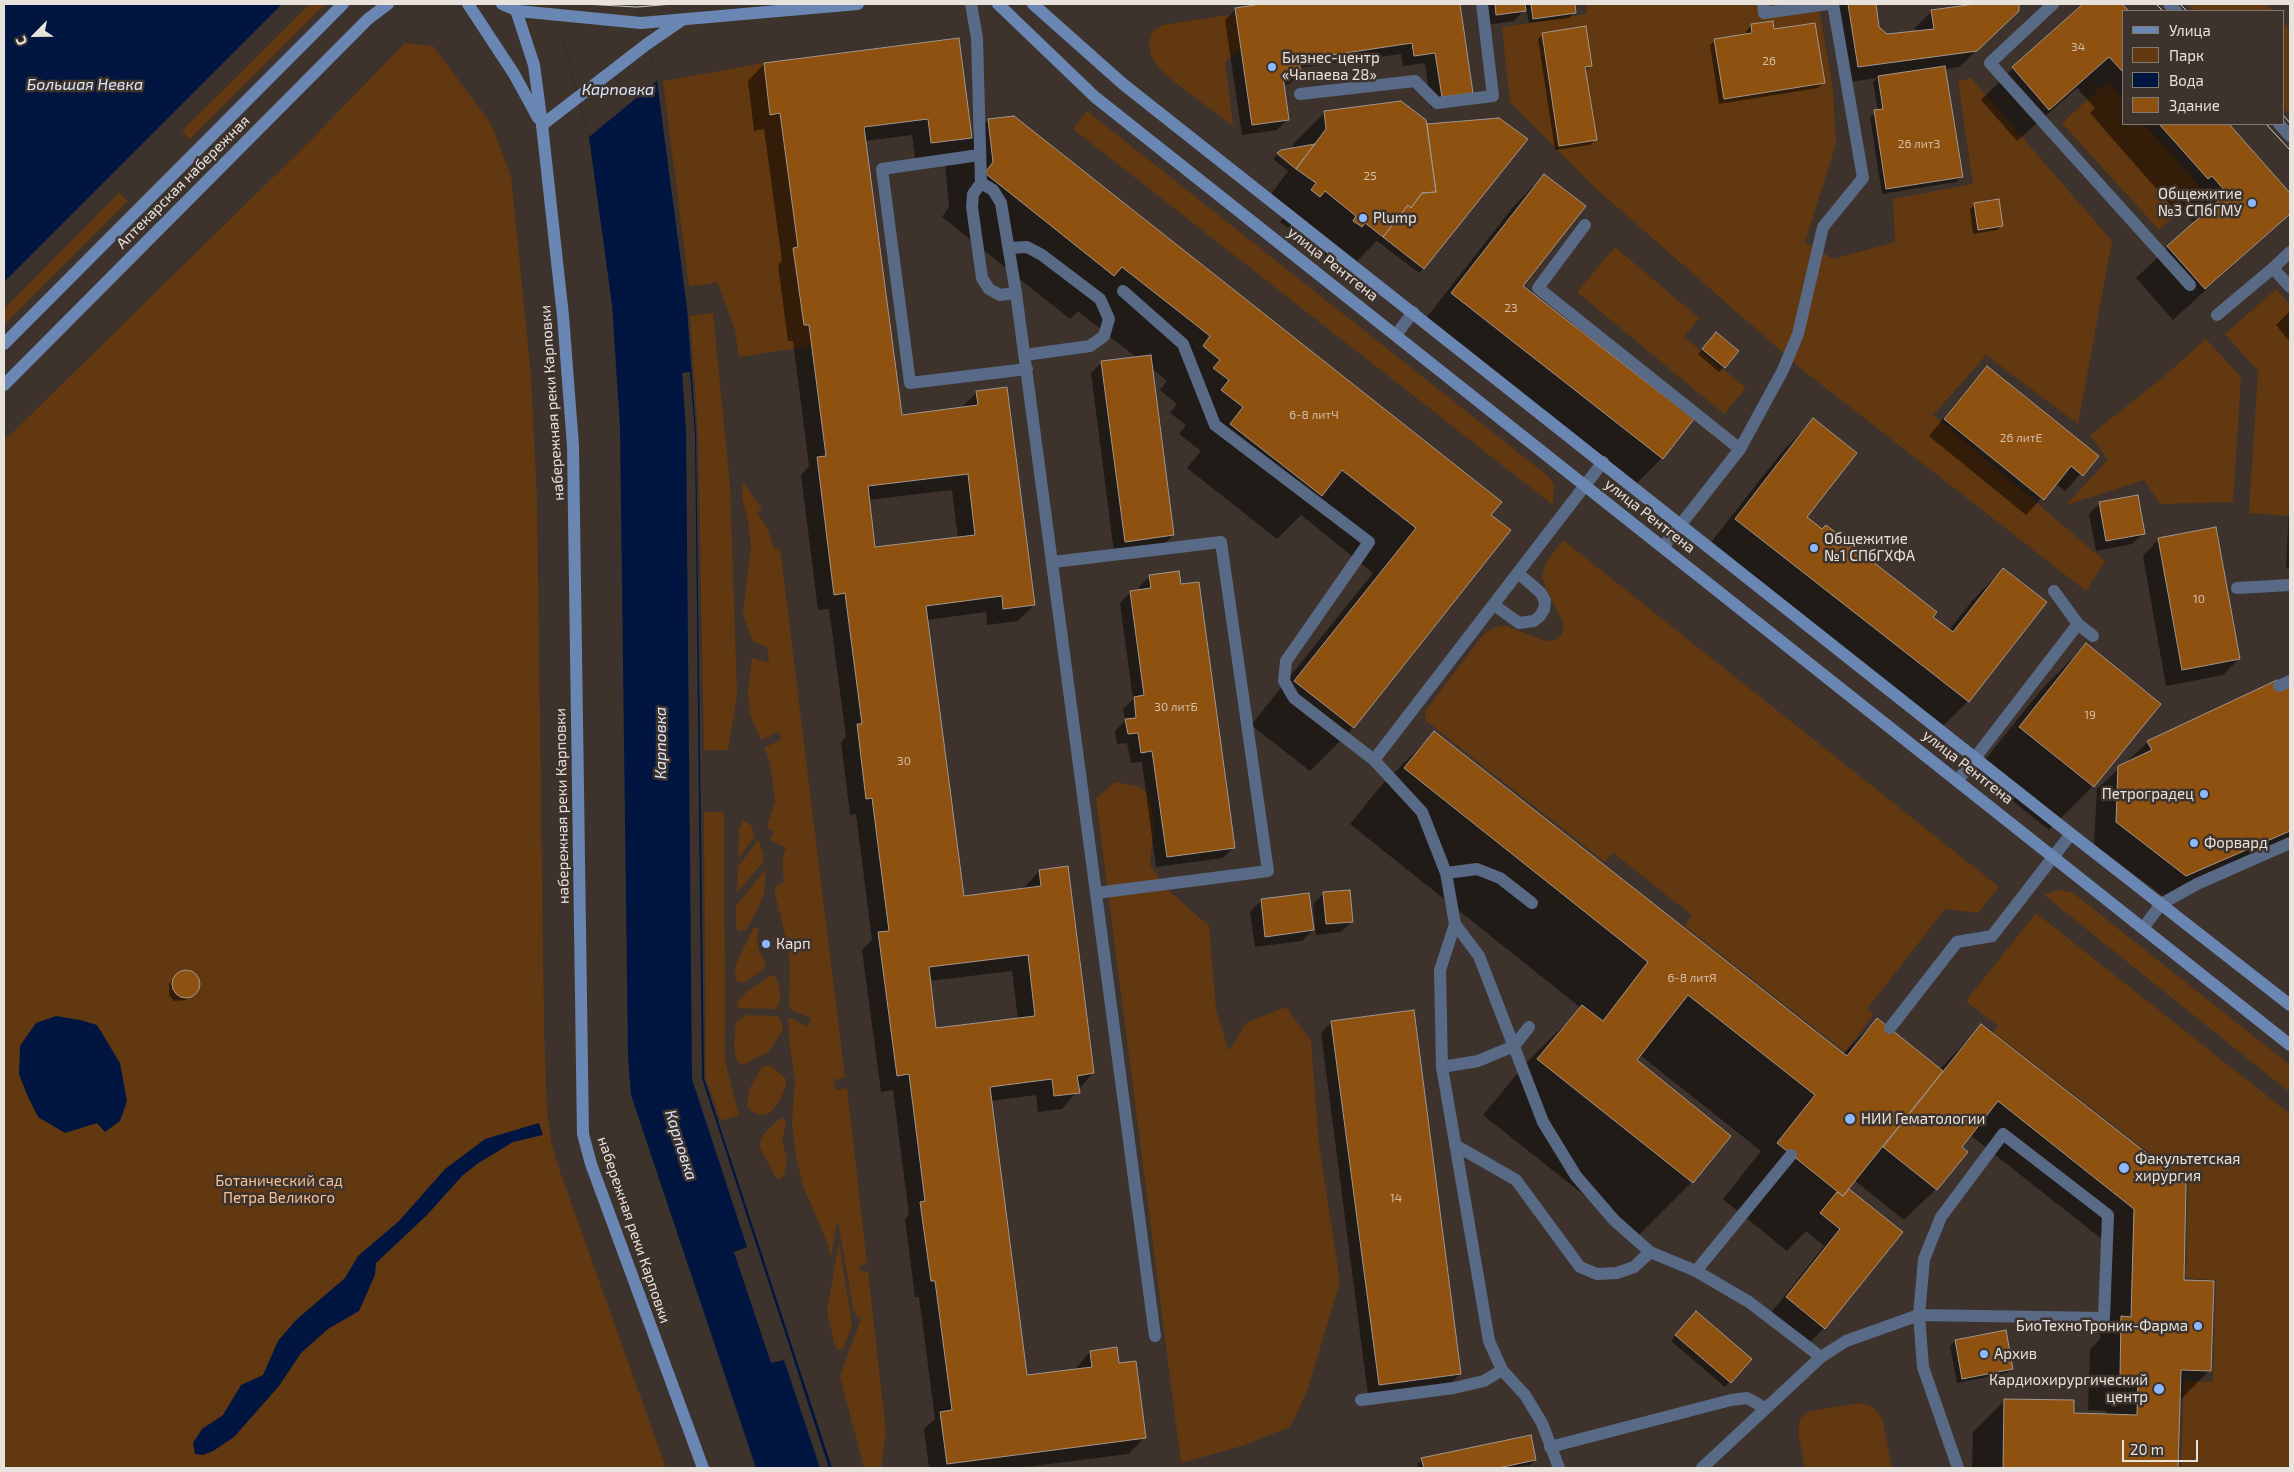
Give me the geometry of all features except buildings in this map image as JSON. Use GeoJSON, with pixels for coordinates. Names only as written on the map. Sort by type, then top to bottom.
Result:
{"type":"FeatureCollection","features":[{"type":"Feature","properties":{"kind":"street","name":"Аптекарская набережная"},"geometry":{"type":"LineString","coordinates":[[4,344],[343,4]]}},
{"type":"Feature","properties":{"kind":"street","name":"Аптекарская набережная"},"geometry":{"type":"LineString","coordinates":[[4,385],[368,20],[388,4]]}},
{"type":"Feature","properties":{"kind":"street","name":"набережная реки Карповки"},"geometry":{"type":"LineString","coordinates":[[468,4],[514,74],[542,125]]}},
{"type":"Feature","properties":{"kind":"street"},"geometry":{"type":"LineString","coordinates":[[502,4],[557,16],[641,23],[858,4]]}},
{"type":"Feature","properties":{"kind":"street","name":"улица Рентгена"},"geometry":{"type":"LineString","coordinates":[[998,4],[1095,97],[2290,1044]]}},
{"type":"Feature","properties":{"kind":"street"},"geometry":{"type":"LineString","coordinates":[[1022,4],[1035,4]]}},
{"type":"Feature","properties":{"kind":"street","name":"улица Рентгена"},"geometry":{"type":"LineString","coordinates":[[1035,4],[1123,84],[2290,1005]]}},
{"type":"Feature","properties":{"kind":"street","name":"набережная реки Карповки"},"geometry":{"type":"LineString","coordinates":[[516,8],[534,65],[542,125],[563,316],[573,446],[583,1134],[590,1164],[703,1468]]}},
{"type":"Feature","properties":{"kind":"street"},"geometry":{"type":"LineString","coordinates":[[542,125],[647,44],[683,20]]}},
{"type":"Feature","properties":{"kind":"lane"},"geometry":{"type":"LineString","coordinates":[[971,4],[977,38],[981,183],[973,194],[972,206],[982,278],[989,289],[1000,295],[1016,293]]}},
{"type":"Feature","properties":{"kind":"lane"},"geometry":{"type":"LineString","coordinates":[[1300,94],[1415,81],[1437,102],[1493,96],[1482,4]]}},
{"type":"Feature","properties":{"kind":"lane"},"geometry":{"type":"LineString","coordinates":[[1763,4],[1764,13],[1828,4]]}},
{"type":"Feature","properties":{"kind":"lane"},"geometry":{"type":"LineString","coordinates":[[1663,547],[1740,449],[1783,370],[1798,334],[1822,227],[1863,178],[1833,4]]}},
{"type":"Feature","properties":{"kind":"lane"},"geometry":{"type":"LineString","coordinates":[[2053,4],[1990,63],[2190,286]]}},
{"type":"Feature","properties":{"kind":"lane"},"geometry":{"type":"LineString","coordinates":[[2280,125],[2290,136]]}},
{"type":"Feature","properties":{"kind":"lane"},"geometry":{"type":"LineString","coordinates":[[979,155],[882,169],[910,383],[1027,369]]}},
{"type":"Feature","properties":{"kind":"lane"},"geometry":{"type":"LineString","coordinates":[[981,183],[993,190],[1001,203],[1016,293],[1154,1336]]}},
{"type":"Feature","properties":{"kind":"lane"},"geometry":{"type":"LineString","coordinates":[[1585,225],[1538,288],[1740,449]]}},
{"type":"Feature","properties":{"kind":"lane"},"geometry":{"type":"LineString","coordinates":[[1009,248],[1027,247],[1042,255],[1100,299],[1109,319],[1104,336],[1090,346],[1025,355]]}},
{"type":"Feature","properties":{"kind":"lane"},"geometry":{"type":"LineString","coordinates":[[2218,315],[2290,252]]}},
{"type":"Feature","properties":{"kind":"lane"},"geometry":{"type":"LineString","coordinates":[[2273,268],[2290,287]]}},
{"type":"Feature","properties":{"kind":"lane"},"geometry":{"type":"LineString","coordinates":[[1123,291],[1183,344],[1214,425],[1369,542],[1286,661],[1284,681],[1294,698],[1374,760],[1422,812],[1446,873],[1455,924],[1479,956],[1543,1122],[1576,1176],[1614,1220],[1650,1252],[1696,1271],[1749,1302],[1821,1357]]}},
{"type":"Feature","properties":{"kind":"lane"},"geometry":{"type":"LineString","coordinates":[[1396,335],[1413,312]]}},
{"type":"Feature","properties":{"kind":"lane"},"geometry":{"type":"LineString","coordinates":[[1374,760],[1603,462]]}},
{"type":"Feature","properties":{"kind":"lane"},"geometry":{"type":"LineString","coordinates":[[1053,562],[1221,542],[1268,871],[1096,894]]}},
{"type":"Feature","properties":{"kind":"lane"},"geometry":{"type":"LineString","coordinates":[[1494,605],[1519,623],[1527,624],[1540,616],[1544,609],[1541,593],[1518,573]]}},
{"type":"Feature","properties":{"kind":"lane"},"geometry":{"type":"LineString","coordinates":[[2237,588],[2290,585]]}},
{"type":"Feature","properties":{"kind":"lane"},"geometry":{"type":"LineString","coordinates":[[2054,591],[2078,624],[2093,636]]}},
{"type":"Feature","properties":{"kind":"lane"},"geometry":{"type":"LineString","coordinates":[[1958,780],[2078,624]]}},
{"type":"Feature","properties":{"kind":"lane"},"geometry":{"type":"LineString","coordinates":[[1890,1028],[1957,942],[1992,936],[2071,834]]}},
{"type":"Feature","properties":{"kind":"lane"},"geometry":{"type":"LineString","coordinates":[[2144,927],[2161,904],[2197,884],[2290,843]]}},
{"type":"Feature","properties":{"kind":"lane"},"geometry":{"type":"LineString","coordinates":[[1446,873],[1477,869],[1500,878],[1532,903]]}},
{"type":"Feature","properties":{"kind":"lane"},"geometry":{"type":"LineString","coordinates":[[1455,924],[1440,970],[1442,1067],[1489,1341],[1502,1370],[1525,1395],[1542,1423],[1559,1468]]}},
{"type":"Feature","properties":{"kind":"lane"},"geometry":{"type":"LineString","coordinates":[[1442,1067],[1478,1061],[1514,1046],[1530,1027]]}},
{"type":"Feature","properties":{"kind":"lane"},"geometry":{"type":"LineString","coordinates":[[1702,1468],[1821,1357],[1846,1341],[1919,1315],[2104,1318],[2108,1215],[2003,1134],[1941,1217],[1924,1259],[1919,1315],[1923,1367],[1958,1468]]}},
{"type":"Feature","properties":{"kind":"lane"},"geometry":{"type":"LineString","coordinates":[[1455,1145],[1516,1180],[1580,1267],[1597,1274],[1617,1273],[1634,1267],[1650,1252]]}},
{"type":"Feature","properties":{"kind":"lane"},"geometry":{"type":"LineString","coordinates":[[1696,1271],[1791,1155]]}},
{"type":"Feature","properties":{"kind":"lane"},"geometry":{"type":"LineString","coordinates":[[1361,1400],[1454,1388],[1484,1381],[1502,1370]]}},
{"type":"Feature","properties":{"kind":"lane"},"geometry":{"type":"LineString","coordinates":[[1550,1447],[1731,1400],[1747,1398],[1765,1408]]}},
{"type":"Feature","properties":{"kind":"green space"},"geometry":{"type":"Polygon","coordinates":[[[310,4],[325,4],[190,139],[182,131],[310,4]]]}},
{"type":"Feature","properties":{"kind":"green space"},"geometry":{"type":"Polygon","coordinates":[[[1586,4],[1818,4],[1833,90],[1836,144],[1805,242],[1833,259],[1895,242],[1893,199],[1973,184],[1958,81],[1971,78],[2112,241],[2078,424],[1986,355],[1933,415],[2105,561],[2086,591],[1804,371],[1593,186],[1510,102],[1502,27],[1587,14],[1586,4]]]}},
{"type":"Feature","properties":{"kind":"green space"},"geometry":{"type":"Polygon","coordinates":[[[2188,4],[2266,4],[2272,10],[2194,10],[2188,4]]]}},
{"type":"Feature","properties":{"kind":"green space"},"geometry":{"type":"Polygon","coordinates":[[[1236,14],[1241,48],[1225,62],[1233,126],[1167,76],[1157,66],[1151,55],[1149,43],[1152,32],[1162,25],[1236,14]]]}},
{"type":"Feature","properties":{"kind":"green space"},"geometry":{"type":"Polygon","coordinates":[[[2284,23],[2290,30],[2290,115],[2284,108],[2284,23]]]}},
{"type":"Feature","properties":{"kind":"green space","name":"Ботанический сад Петра Великого"},"geometry":{"type":"Polygon","coordinates":[[[405,43],[433,46],[490,122],[511,176],[531,376],[537,503],[544,1029],[547,1112],[551,1141],[559,1169],[666,1468],[4,1468],[4,441],[306,145],[405,43]]]}},
{"type":"Feature","properties":{"kind":"green space"},"geometry":{"type":"Polygon","coordinates":[[[764,63],[770,114],[780,113],[798,247],[794,248],[804,325],[809,325],[811,346],[739,357],[735,330],[717,281],[711,284],[689,286],[663,81],[764,63]]]}},
{"type":"Feature","properties":{"kind":"green space"},"geometry":{"type":"Polygon","coordinates":[[[2107,82],[2122,99],[2122,125],[2145,125],[2203,190],[2159,230],[2062,123],[2107,82]]]}},
{"type":"Feature","properties":{"kind":"green space"},"geometry":{"type":"Polygon","coordinates":[[[1087,111],[1548,476],[1554,485],[1553,505],[1073,129],[1087,111]]]}},
{"type":"Feature","properties":{"kind":"green space"},"geometry":{"type":"Polygon","coordinates":[[[119,193],[128,201],[4,325],[4,309],[119,193]]]}},
{"type":"Feature","properties":{"kind":"green space"},"geometry":{"type":"Polygon","coordinates":[[[1615,247],[1699,318],[1684,337],[1746,388],[1724,414],[1577,292],[1615,247]]]}},
{"type":"Feature","properties":{"kind":"green space"},"geometry":{"type":"Polygon","coordinates":[[[2276,289],[2290,305],[2290,516],[2249,513],[2258,371],[2225,334],[2276,289]]]}},
{"type":"Feature","properties":{"kind":"green space"},"geometry":{"type":"Polygon","coordinates":[[[713,313],[730,485],[737,696],[728,750],[704,750],[698,432],[690,316],[713,313]]]}},
{"type":"Feature","properties":{"kind":"green space"},"geometry":{"type":"Polygon","coordinates":[[[2206,339],[2241,377],[2233,502],[2160,504],[2144,480],[2066,505],[2108,460],[2090,435],[2161,379],[2206,339]]]}},
{"type":"Feature","properties":{"kind":"green space"},"geometry":{"type":"Polygon","coordinates":[[[743,483],[762,509],[757,513],[768,530],[774,549],[780,548],[845,1078],[834,1080],[834,1083],[836,1090],[847,1088],[867,1264],[859,1265],[860,1271],[868,1271],[886,1433],[881,1468],[864,1468],[840,1376],[862,1316],[859,1319],[853,1308],[839,1226],[837,1221],[831,1258],[828,1244],[804,1188],[796,1158],[792,1122],[795,1080],[788,1019],[791,1018],[807,1027],[811,1018],[791,1010],[789,1005],[790,968],[787,942],[775,894],[775,887],[785,881],[783,875],[783,856],[786,848],[770,840],[774,832],[767,827],[775,801],[770,761],[764,748],[782,739],[778,732],[761,740],[750,714],[748,691],[752,658],[769,663],[767,647],[753,642],[743,614],[751,547],[748,520],[742,497],[743,483]]]}},
{"type":"Feature","properties":{"kind":"green space"},"geometry":{"type":"Polygon","coordinates":[[[1563,540],[1999,887],[1978,913],[1945,909],[1867,1009],[1874,1014],[1845,1052],[1685,926],[1692,915],[1613,853],[1605,862],[1425,720],[1426,710],[1483,635],[1495,627],[1507,626],[1545,641],[1555,640],[1562,634],[1564,625],[1542,577],[1545,564],[1563,540]]]}},
{"type":"Feature","properties":{"kind":"green space"},"geometry":{"type":"Polygon","coordinates":[[[1116,782],[1137,786],[1148,793],[1154,820],[1150,865],[1168,890],[1209,926],[1216,1010],[1229,1051],[1246,1023],[1286,1007],[1311,1041],[1319,1145],[1340,1282],[1306,1394],[1290,1427],[1242,1446],[1181,1463],[1096,798],[1116,782]]]}},
{"type":"Feature","properties":{"kind":"green space"},"geometry":{"type":"Polygon","coordinates":[[[704,812],[724,812],[725,1061],[739,1115],[721,1121],[706,1078],[704,812]]]}},
{"type":"Feature","properties":{"kind":"green space"},"geometry":{"type":"Polygon","coordinates":[[[743,821],[751,825],[755,836],[738,859],[739,828],[743,821]]]}},
{"type":"Feature","properties":{"kind":"green space"},"geometry":{"type":"Polygon","coordinates":[[[758,840],[764,855],[763,862],[737,893],[738,867],[758,840]]]}},
{"type":"Feature","properties":{"kind":"green space"},"geometry":{"type":"Polygon","coordinates":[[[766,869],[764,893],[758,909],[746,930],[738,931],[736,926],[736,906],[766,869]]]}},
{"type":"Feature","properties":{"kind":"green space"},"geometry":{"type":"Polygon","coordinates":[[[2058,890],[2072,892],[2290,1065],[2290,1089],[2288,1091],[2044,895],[2058,890]]]}},
{"type":"Feature","properties":{"kind":"green space"},"geometry":{"type":"Polygon","coordinates":[[[2036,913],[2290,1114],[2290,1468],[2181,1468],[2184,1381],[2213,1382],[2216,1280],[2186,1278],[2188,1183],[1993,1032],[1998,1026],[1966,1001],[2036,913]]]}},
{"type":"Feature","properties":{"kind":"green space"},"geometry":{"type":"Polygon","coordinates":[[[753,928],[759,928],[757,942],[760,953],[766,963],[765,967],[745,982],[738,982],[735,977],[736,965],[753,928]]]}},
{"type":"Feature","properties":{"kind":"green space"},"geometry":{"type":"Polygon","coordinates":[[[771,975],[776,977],[780,989],[780,1002],[776,1009],[741,1008],[737,1005],[738,1000],[748,991],[771,975]]]}},
{"type":"Feature","properties":{"kind":"green space"},"geometry":{"type":"Polygon","coordinates":[[[746,1015],[775,1016],[780,1018],[783,1030],[769,1051],[743,1065],[738,1063],[736,1059],[734,1043],[736,1022],[746,1015]]]}},
{"type":"Feature","properties":{"kind":"green space"},"geometry":{"type":"Polygon","coordinates":[[[770,1065],[786,1079],[786,1085],[781,1098],[773,1110],[760,1115],[751,1111],[747,1106],[750,1088],[762,1067],[770,1065]]]}},
{"type":"Feature","properties":{"kind":"green space"},"geometry":{"type":"Polygon","coordinates":[[[784,1118],[786,1122],[782,1141],[787,1159],[784,1175],[780,1179],[776,1178],[759,1146],[763,1135],[778,1120],[784,1118]]]}},
{"type":"Feature","properties":{"kind":"green space"},"geometry":{"type":"Polygon","coordinates":[[[839,1242],[852,1326],[843,1349],[838,1350],[834,1343],[827,1310],[839,1242]]]}},
{"type":"Feature","properties":{"kind":"green space"},"geometry":{"type":"Polygon","coordinates":[[[1861,1403],[1873,1407],[1882,1418],[1892,1468],[1805,1468],[1798,1432],[1800,1419],[1810,1411],[1861,1403]]]}},
{"type":"Feature","properties":{"kind":"water","name":"Большая Невка"},"geometry":{"type":"Polygon","coordinates":[[[4,4],[282,4],[4,282],[4,4]]]}},
{"type":"Feature","properties":{"kind":"water","name":"Карповка"},"geometry":{"type":"Polygon","coordinates":[[[554,4],[636,4],[657,81],[687,308],[696,432],[704,1078],[832,1468],[756,1468],[631,1095],[628,1058],[620,427],[612,305],[589,137],[554,4]]]}},
{"type":"Feature","properties":{"kind":"water"},"geometry":{"type":"Polygon","coordinates":[[[56,1016],[97,1025],[120,1063],[127,1101],[120,1121],[105,1132],[97,1123],[65,1133],[38,1117],[27,1095],[19,1074],[20,1046],[36,1023],[56,1016]]]}},
{"type":"Feature","properties":{"kind":"water"},"geometry":{"type":"Polygon","coordinates":[[[539,1123],[543,1135],[513,1142],[477,1164],[462,1176],[427,1215],[376,1263],[375,1275],[359,1311],[328,1329],[301,1353],[279,1386],[234,1437],[213,1451],[203,1455],[195,1454],[193,1443],[202,1429],[223,1415],[241,1385],[263,1375],[278,1341],[296,1320],[345,1278],[358,1256],[399,1221],[445,1169],[485,1139],[539,1123]]]}},
{"type":"Feature","properties":{"kind":"pier"},"geometry":{"type":"Polygon","coordinates":[[[554,4],[636,4],[657,81],[589,137],[554,4]]]}},
{"type":"Feature","properties":{"kind":"pier"},"geometry":{"type":"Polygon","coordinates":[[[690,372],[695,432],[702,1078],[829,1468],[820,1468],[784,1360],[771,1363],[734,1252],[747,1247],[692,1079],[686,431],[682,373],[690,372]]]}},
{"type":"Feature","properties":{"kind":"tram line"},"geometry":{"type":"LineString","coordinates":[[583,4],[637,7],[673,4]]}},
{"type":"Feature","properties":{"kind":"tram line"},"geometry":{"type":"LineString","coordinates":[[2156,4],[2162,10]]}},
{"type":"Feature","properties":{"kind":"tram line"},"geometry":{"type":"LineString","coordinates":[[2180,4],[2186,10]]}},
{"type":"Feature","properties":{"kind":"tram line"},"geometry":{"type":"LineString","coordinates":[[2284,116],[2290,123]]}},
{"type":"Feature","properties":{"kind":"tram line"},"geometry":{"type":"LineString","coordinates":[[2267,125],[2290,150]]}},
{"type":"Feature","properties":{"kind":"place","name":"Бизнес-центр «Чапаева 28»"},"geometry":{"type":"Point","coordinates":[1272,67]}},
{"type":"Feature","properties":{"kind":"place","name":"Общежитие №3 СПбГМУ"},"geometry":{"type":"Point","coordinates":[2252,203]}},
{"type":"Feature","properties":{"kind":"place","name":"Plump"},"geometry":{"type":"Point","coordinates":[1363,218]}},
{"type":"Feature","properties":{"kind":"place","name":"Общежитие №1 СПбГХФА"},"geometry":{"type":"Point","coordinates":[1814,548]}},
{"type":"Feature","properties":{"kind":"place","name":"Петроградец"},"geometry":{"type":"Point","coordinates":[2204,794]}},
{"type":"Feature","properties":{"kind":"place","name":"Форвард"},"geometry":{"type":"Point","coordinates":[2194,843]}},
{"type":"Feature","properties":{"kind":"place","name":"Карп"},"geometry":{"type":"Point","coordinates":[766,944]}},
{"type":"Feature","properties":{"kind":"place","name":"НИИ Гематологии"},"geometry":{"type":"Point","coordinates":[1850,1119]}},
{"type":"Feature","properties":{"kind":"place","name":"Факультетская хирургия"},"geometry":{"type":"Point","coordinates":[2124,1168]}},
{"type":"Feature","properties":{"kind":"place","name":"БиоТехноТроник-Фарма"},"geometry":{"type":"Point","coordinates":[2198,1326]}},
{"type":"Feature","properties":{"kind":"place","name":"Архив"},"geometry":{"type":"Point","coordinates":[1984,1354]}},
{"type":"Feature","properties":{"kind":"place","name":"Кардиохирургический центр"},"geometry":{"type":"Point","coordinates":[2159,1389]}}]}
